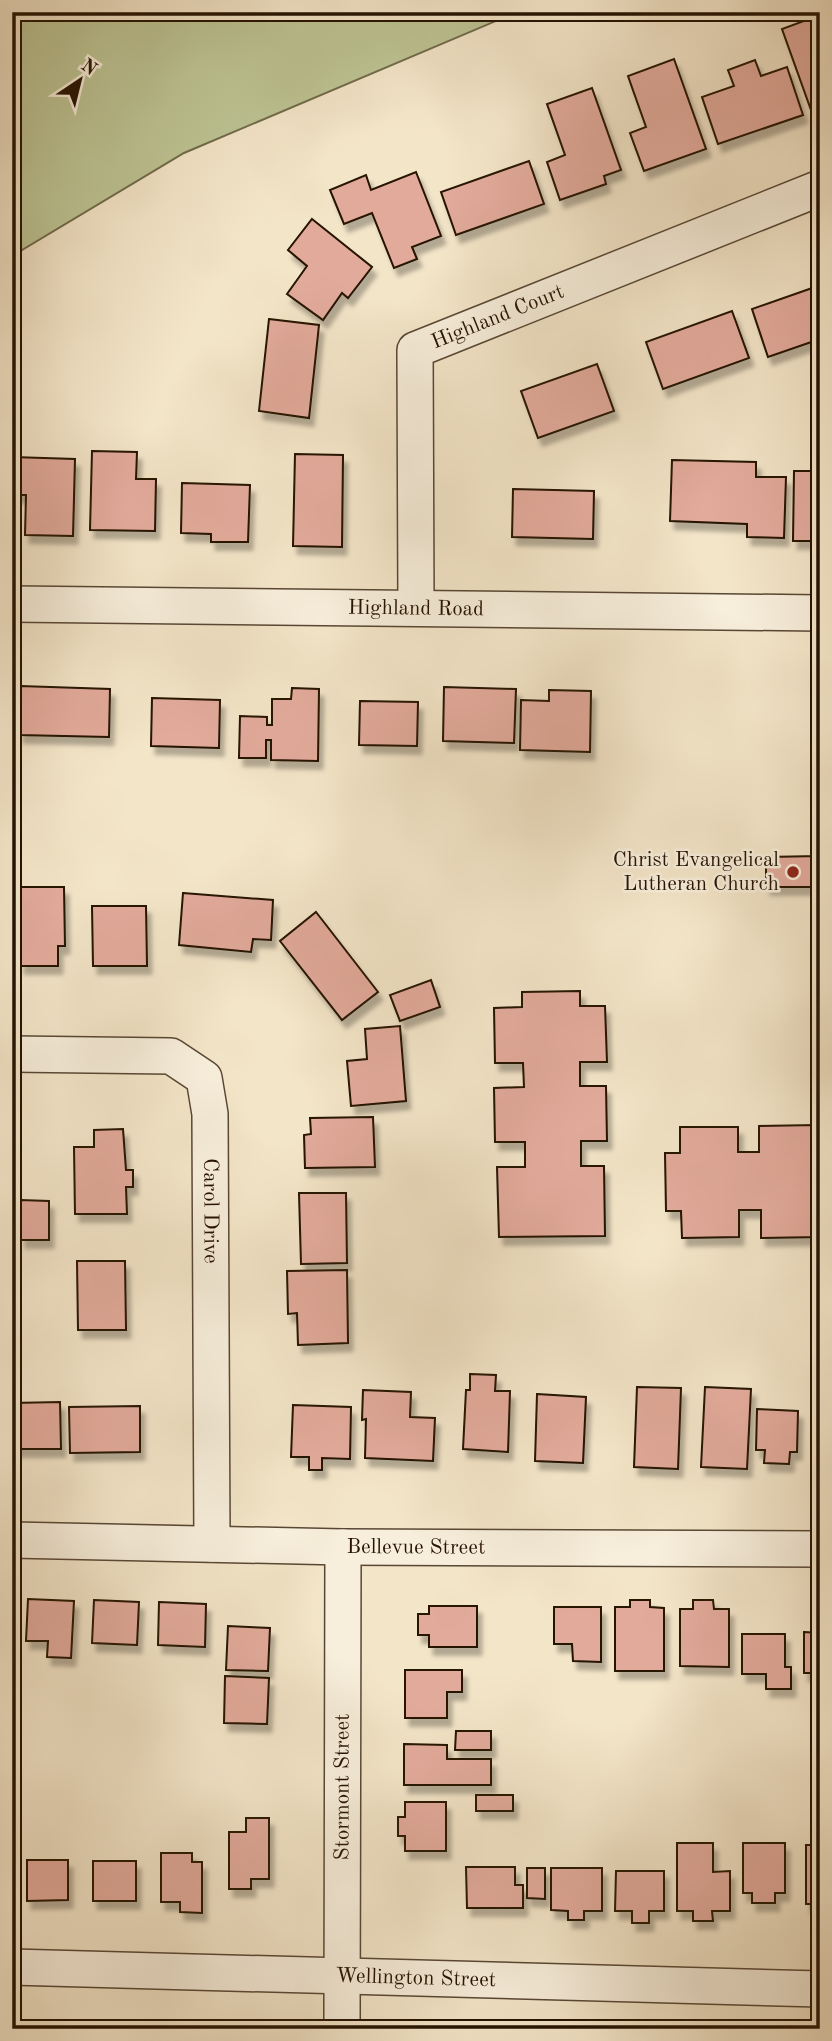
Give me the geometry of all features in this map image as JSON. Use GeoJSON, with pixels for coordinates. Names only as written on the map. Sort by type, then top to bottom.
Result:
{"type":"FeatureCollection","features":[{"type":"Feature","properties":{"kind":"street","name":"Highland Court"},"geometry":{"type":"LineString","coordinates":[[416,607],[415,350],[820,188]]}},
{"type":"Feature","properties":{"kind":"street","name":"Highland Road"},"geometry":{"type":"LineString","coordinates":[[12,604],[820,613]]}},
{"type":"Feature","properties":{"kind":"street","name":"Carol Drive"},"geometry":{"type":"LineString","coordinates":[[12,1054],[171,1056],[204,1078],[210,1114],[212,1544]]}},
{"type":"Feature","properties":{"kind":"street","name":"Bellevue Street"},"geometry":{"type":"LineString","coordinates":[[12,1540],[343,1547],[820,1549]]}},
{"type":"Feature","properties":{"kind":"street","name":"Stormont Street"},"geometry":{"type":"LineString","coordinates":[[342,2029],[343,1547]]}},
{"type":"Feature","properties":{"kind":"street","name":"Wellington Street"},"geometry":{"type":"LineString","coordinates":[[12,1967],[820,1989]]}},
{"type":"Feature","properties":{"kind":"green space"},"geometry":{"type":"Polygon","coordinates":[[[12,12],[517,12],[184,153],[12,256],[12,12]]]}},
{"type":"Feature","properties":{"kind":"building"},"geometry":{"type":"Polygon","coordinates":[[[820,15],[820,107],[811,110],[782,29],[820,15]]]}},
{"type":"Feature","properties":{"kind":"building"},"geometry":{"type":"Polygon","coordinates":[[[674,59],[706,149],[644,171],[630,133],[646,127],[628,76],[674,59]]]}},
{"type":"Feature","properties":{"kind":"building"},"geometry":{"type":"Polygon","coordinates":[[[755,60],[761,76],[787,67],[803,115],[718,144],[702,97],[734,86],[728,70],[755,60]]]}},
{"type":"Feature","properties":{"kind":"building"},"geometry":{"type":"Polygon","coordinates":[[[592,88],[621,170],[604,176],[606,184],[560,200],[547,162],[565,155],[547,104],[592,88]]]}},
{"type":"Feature","properties":{"kind":"building"},"geometry":{"type":"Polygon","coordinates":[[[529,161],[544,204],[456,235],[441,192],[529,161]]]}},
{"type":"Feature","properties":{"kind":"building"},"geometry":{"type":"Polygon","coordinates":[[[416,172],[441,236],[412,247],[417,259],[394,268],[372,213],[344,224],[330,190],[366,175],[371,190],[416,172]]]}},
{"type":"Feature","properties":{"kind":"building"},"geometry":{"type":"Polygon","coordinates":[[[312,219],[372,267],[348,298],[342,293],[323,320],[287,294],[307,266],[288,250],[312,219]]]}},
{"type":"Feature","properties":{"kind":"building"},"geometry":{"type":"Polygon","coordinates":[[[818,286],[820,339],[768,357],[752,309],[818,286]]]}},
{"type":"Feature","properties":{"kind":"building"},"geometry":{"type":"Polygon","coordinates":[[[732,311],[749,358],[663,389],[646,342],[732,311]]]}},
{"type":"Feature","properties":{"kind":"building"},"geometry":{"type":"Polygon","coordinates":[[[269,319],[319,325],[309,418],[259,411],[269,319]]]}},
{"type":"Feature","properties":{"kind":"building"},"geometry":{"type":"Polygon","coordinates":[[[597,364],[614,411],[538,438],[521,391],[597,364]]]}},
{"type":"Feature","properties":{"kind":"building"},"geometry":{"type":"Polygon","coordinates":[[[92,451],[137,452],[136,479],[156,479],[155,531],[90,530],[92,451]]]}},
{"type":"Feature","properties":{"kind":"building"},"geometry":{"type":"Polygon","coordinates":[[[295,454],[343,455],[342,547],[293,546],[295,454]]]}},
{"type":"Feature","properties":{"kind":"building"},"geometry":{"type":"Polygon","coordinates":[[[12,457],[75,459],[73,536],[25,535],[26,495],[12,495],[12,457]]]}},
{"type":"Feature","properties":{"kind":"building"},"geometry":{"type":"Polygon","coordinates":[[[672,460],[756,462],[756,477],[786,477],[784,538],[747,537],[747,524],[670,521],[672,460]]]}},
{"type":"Feature","properties":{"kind":"building"},"geometry":{"type":"Polygon","coordinates":[[[794,471],[820,471],[820,541],[793,541],[794,471]]]}},
{"type":"Feature","properties":{"kind":"building"},"geometry":{"type":"Polygon","coordinates":[[[182,483],[250,485],[248,542],[211,542],[211,534],[181,533],[182,483]]]}},
{"type":"Feature","properties":{"kind":"building"},"geometry":{"type":"Polygon","coordinates":[[[513,489],[594,491],[593,539],[512,537],[513,489]]]}},
{"type":"Feature","properties":{"kind":"building"},"geometry":{"type":"Polygon","coordinates":[[[20,686],[110,689],[109,737],[19,735],[20,686]]]}},
{"type":"Feature","properties":{"kind":"building"},"geometry":{"type":"Polygon","coordinates":[[[444,687],[516,689],[514,743],[443,741],[444,687]]]}},
{"type":"Feature","properties":{"kind":"building"},"geometry":{"type":"Polygon","coordinates":[[[292,688],[319,689],[318,761],[271,760],[271,740],[266,740],[266,758],[239,758],[240,716],[267,717],[267,725],[272,725],[272,699],[291,699],[292,688]]]}},
{"type":"Feature","properties":{"kind":"building"},"geometry":{"type":"Polygon","coordinates":[[[549,690],[591,691],[590,752],[520,750],[521,700],[549,701],[549,690]]]}},
{"type":"Feature","properties":{"kind":"building"},"geometry":{"type":"Polygon","coordinates":[[[152,698],[220,700],[219,748],[151,746],[152,698]]]}},
{"type":"Feature","properties":{"kind":"building"},"geometry":{"type":"Polygon","coordinates":[[[360,701],[418,702],[417,746],[359,745],[360,701]]]}},
{"type":"Feature","properties":{"kind":"building","name":"Christ Evangelical Lutheran Church"},"geometry":{"type":"Polygon","coordinates":[[[820,850],[820,887],[766,887],[766,857],[819,856],[820,850]]]}},
{"type":"Feature","properties":{"kind":"building"},"geometry":{"type":"Polygon","coordinates":[[[19,887],[64,887],[65,946],[58,946],[58,966],[20,966],[19,887]]]}},
{"type":"Feature","properties":{"kind":"building"},"geometry":{"type":"Polygon","coordinates":[[[183,893],[273,900],[271,940],[253,939],[251,952],[179,945],[183,893]]]}},
{"type":"Feature","properties":{"kind":"building"},"geometry":{"type":"Polygon","coordinates":[[[92,906],[146,906],[147,966],[93,966],[92,906]]]}},
{"type":"Feature","properties":{"kind":"building"},"geometry":{"type":"Polygon","coordinates":[[[316,912],[378,992],[342,1020],[280,941],[316,912]]]}},
{"type":"Feature","properties":{"kind":"building"},"geometry":{"type":"Polygon","coordinates":[[[431,980],[440,1007],[400,1021],[390,995],[431,980]]]}},
{"type":"Feature","properties":{"kind":"building"},"geometry":{"type":"Polygon","coordinates":[[[580,991],[580,1006],[605,1006],[607,1062],[580,1062],[580,1086],[606,1086],[607,1141],[581,1141],[581,1166],[604,1166],[605,1236],[499,1237],[497,1167],[525,1167],[525,1142],[495,1142],[494,1088],[524,1087],[523,1063],[495,1063],[494,1008],[522,1007],[522,992],[580,991]]]}},
{"type":"Feature","properties":{"kind":"building"},"geometry":{"type":"Polygon","coordinates":[[[400,1026],[406,1101],[351,1106],[347,1061],[367,1059],[365,1029],[400,1026]]]}},
{"type":"Feature","properties":{"kind":"building"},"geometry":{"type":"Polygon","coordinates":[[[373,1117],[375,1167],[305,1168],[304,1135],[311,1134],[310,1118],[373,1117]]]}},
{"type":"Feature","properties":{"kind":"building"},"geometry":{"type":"Polygon","coordinates":[[[816,1125],[817,1151],[820,1151],[819,1237],[761,1238],[761,1210],[739,1210],[739,1237],[682,1238],[681,1211],[666,1211],[665,1153],[680,1153],[680,1127],[738,1127],[738,1152],[759,1152],[759,1126],[816,1125]]]}},
{"type":"Feature","properties":{"kind":"building"},"geometry":{"type":"Polygon","coordinates":[[[123,1129],[126,1170],[133,1170],[133,1187],[126,1187],[127,1214],[75,1214],[74,1147],[94,1147],[94,1130],[123,1129]]]}},
{"type":"Feature","properties":{"kind":"building"},"geometry":{"type":"Polygon","coordinates":[[[299,1193],[346,1193],[347,1263],[301,1264],[299,1193]]]}},
{"type":"Feature","properties":{"kind":"building"},"geometry":{"type":"Polygon","coordinates":[[[20,1200],[49,1201],[49,1240],[21,1240],[20,1200]]]}},
{"type":"Feature","properties":{"kind":"building"},"geometry":{"type":"Polygon","coordinates":[[[77,1261],[125,1261],[126,1330],[78,1330],[77,1261]]]}},
{"type":"Feature","properties":{"kind":"building"},"geometry":{"type":"Polygon","coordinates":[[[347,1270],[348,1343],[298,1345],[297,1313],[288,1314],[287,1271],[347,1270]]]}},
{"type":"Feature","properties":{"kind":"building"},"geometry":{"type":"Polygon","coordinates":[[[470,1374],[496,1375],[495,1391],[510,1391],[508,1452],[463,1449],[466,1390],[470,1390],[470,1374]]]}},
{"type":"Feature","properties":{"kind":"building"},"geometry":{"type":"Polygon","coordinates":[[[637,1387],[681,1388],[678,1469],[634,1467],[637,1387]]]}},
{"type":"Feature","properties":{"kind":"building"},"geometry":{"type":"Polygon","coordinates":[[[705,1387],[751,1389],[747,1469],[701,1467],[705,1387]]]}},
{"type":"Feature","properties":{"kind":"building"},"geometry":{"type":"Polygon","coordinates":[[[363,1390],[411,1392],[410,1417],[435,1418],[433,1461],[365,1458],[366,1419],[362,1420],[363,1390]]]}},
{"type":"Feature","properties":{"kind":"building"},"geometry":{"type":"Polygon","coordinates":[[[537,1394],[586,1397],[583,1463],[535,1461],[537,1394]]]}},
{"type":"Feature","properties":{"kind":"building"},"geometry":{"type":"Polygon","coordinates":[[[60,1402],[61,1449],[12,1449],[12,1403],[60,1402]]]}},
{"type":"Feature","properties":{"kind":"building"},"geometry":{"type":"Polygon","coordinates":[[[293,1405],[351,1407],[350,1459],[322,1458],[322,1470],[309,1470],[309,1457],[291,1457],[293,1405]]]}},
{"type":"Feature","properties":{"kind":"building"},"geometry":{"type":"Polygon","coordinates":[[[140,1406],[140,1452],[70,1453],[69,1407],[140,1406]]]}},
{"type":"Feature","properties":{"kind":"building"},"geometry":{"type":"Polygon","coordinates":[[[757,1409],[798,1411],[797,1452],[790,1452],[789,1464],[764,1463],[765,1450],[756,1450],[757,1409]]]}},
{"type":"Feature","properties":{"kind":"building"},"geometry":{"type":"Polygon","coordinates":[[[28,1599],[74,1601],[71,1658],[47,1657],[48,1641],[26,1641],[28,1599]]]}},
{"type":"Feature","properties":{"kind":"building"},"geometry":{"type":"Polygon","coordinates":[[[94,1600],[139,1602],[137,1645],[92,1643],[94,1600]]]}},
{"type":"Feature","properties":{"kind":"building"},"geometry":{"type":"Polygon","coordinates":[[[630,1600],[650,1600],[650,1607],[664,1608],[664,1671],[615,1671],[615,1607],[630,1607],[630,1600]]]}},
{"type":"Feature","properties":{"kind":"building"},"geometry":{"type":"Polygon","coordinates":[[[693,1600],[713,1600],[714,1609],[729,1609],[729,1667],[680,1666],[680,1609],[693,1609],[693,1600]]]}},
{"type":"Feature","properties":{"kind":"building"},"geometry":{"type":"Polygon","coordinates":[[[159,1602],[206,1604],[205,1647],[158,1645],[159,1602]]]}},
{"type":"Feature","properties":{"kind":"building"},"geometry":{"type":"Polygon","coordinates":[[[429,1606],[477,1606],[477,1647],[429,1647],[429,1635],[418,1635],[418,1614],[429,1614],[429,1606]]]}},
{"type":"Feature","properties":{"kind":"building"},"geometry":{"type":"Polygon","coordinates":[[[554,1607],[601,1607],[601,1662],[573,1661],[572,1644],[554,1644],[554,1607]]]}},
{"type":"Feature","properties":{"kind":"building"},"geometry":{"type":"Polygon","coordinates":[[[228,1626],[270,1628],[268,1671],[226,1670],[228,1626]]]}},
{"type":"Feature","properties":{"kind":"building"},"geometry":{"type":"Polygon","coordinates":[[[804,1632],[820,1633],[820,1673],[804,1673],[804,1632]]]}},
{"type":"Feature","properties":{"kind":"building"},"geometry":{"type":"Polygon","coordinates":[[[742,1634],[785,1634],[785,1667],[791,1667],[791,1689],[766,1689],[766,1674],[742,1674],[742,1634]]]}},
{"type":"Feature","properties":{"kind":"building"},"geometry":{"type":"Polygon","coordinates":[[[405,1670],[462,1670],[462,1692],[447,1692],[447,1718],[405,1718],[405,1670]]]}},
{"type":"Feature","properties":{"kind":"building"},"geometry":{"type":"Polygon","coordinates":[[[225,1676],[269,1678],[267,1724],[224,1723],[225,1676]]]}},
{"type":"Feature","properties":{"kind":"building"},"geometry":{"type":"Polygon","coordinates":[[[456,1731],[491,1731],[491,1750],[455,1750],[456,1731]]]}},
{"type":"Feature","properties":{"kind":"building"},"geometry":{"type":"Polygon","coordinates":[[[404,1744],[447,1745],[447,1759],[491,1759],[491,1785],[404,1785],[404,1744]]]}},
{"type":"Feature","properties":{"kind":"building"},"geometry":{"type":"Polygon","coordinates":[[[476,1795],[513,1795],[513,1811],[476,1811],[476,1795]]]}},
{"type":"Feature","properties":{"kind":"building"},"geometry":{"type":"Polygon","coordinates":[[[405,1802],[446,1802],[446,1851],[405,1851],[405,1836],[398,1836],[398,1817],[405,1817],[405,1802]]]}},
{"type":"Feature","properties":{"kind":"building"},"geometry":{"type":"Polygon","coordinates":[[[246,1818],[269,1818],[269,1879],[251,1879],[251,1889],[229,1889],[229,1832],[246,1832],[246,1818]]]}},
{"type":"Feature","properties":{"kind":"building"},"geometry":{"type":"Polygon","coordinates":[[[677,1843],[713,1843],[713,1872],[730,1871],[730,1911],[712,1911],[713,1921],[693,1921],[693,1911],[677,1911],[677,1843]]]}},
{"type":"Feature","properties":{"kind":"building"},"geometry":{"type":"Polygon","coordinates":[[[743,1843],[785,1843],[785,1893],[775,1893],[775,1903],[752,1903],[752,1893],[743,1893],[743,1843]]]}},
{"type":"Feature","properties":{"kind":"building"},"geometry":{"type":"Polygon","coordinates":[[[806,1845],[820,1845],[820,1904],[806,1904],[806,1845]]]}},
{"type":"Feature","properties":{"kind":"building"},"geometry":{"type":"Polygon","coordinates":[[[161,1853],[192,1853],[192,1862],[202,1862],[202,1913],[180,1912],[180,1902],[161,1902],[161,1853]]]}},
{"type":"Feature","properties":{"kind":"building"},"geometry":{"type":"Polygon","coordinates":[[[27,1860],[68,1860],[68,1900],[27,1901],[27,1860]]]}},
{"type":"Feature","properties":{"kind":"building"},"geometry":{"type":"Polygon","coordinates":[[[93,1861],[136,1861],[136,1901],[93,1901],[93,1861]]]}},
{"type":"Feature","properties":{"kind":"building"},"geometry":{"type":"Polygon","coordinates":[[[466,1867],[515,1867],[515,1885],[523,1885],[523,1908],[467,1908],[466,1867]]]}},
{"type":"Feature","properties":{"kind":"building"},"geometry":{"type":"Polygon","coordinates":[[[527,1868],[545,1868],[545,1899],[527,1898],[527,1868]]]}},
{"type":"Feature","properties":{"kind":"building"},"geometry":{"type":"Polygon","coordinates":[[[551,1868],[602,1868],[602,1911],[584,1911],[584,1920],[568,1920],[568,1911],[551,1910],[551,1868]]]}},
{"type":"Feature","properties":{"kind":"building"},"geometry":{"type":"Polygon","coordinates":[[[616,1871],[664,1871],[664,1911],[649,1911],[649,1923],[632,1923],[632,1911],[615,1911],[616,1871]]]}},
{"type":"Feature","properties":{"kind":"place","name":"Christ Evangelical Lutheran Church"},"geometry":{"type":"Point","coordinates":[793,872]}}]}
